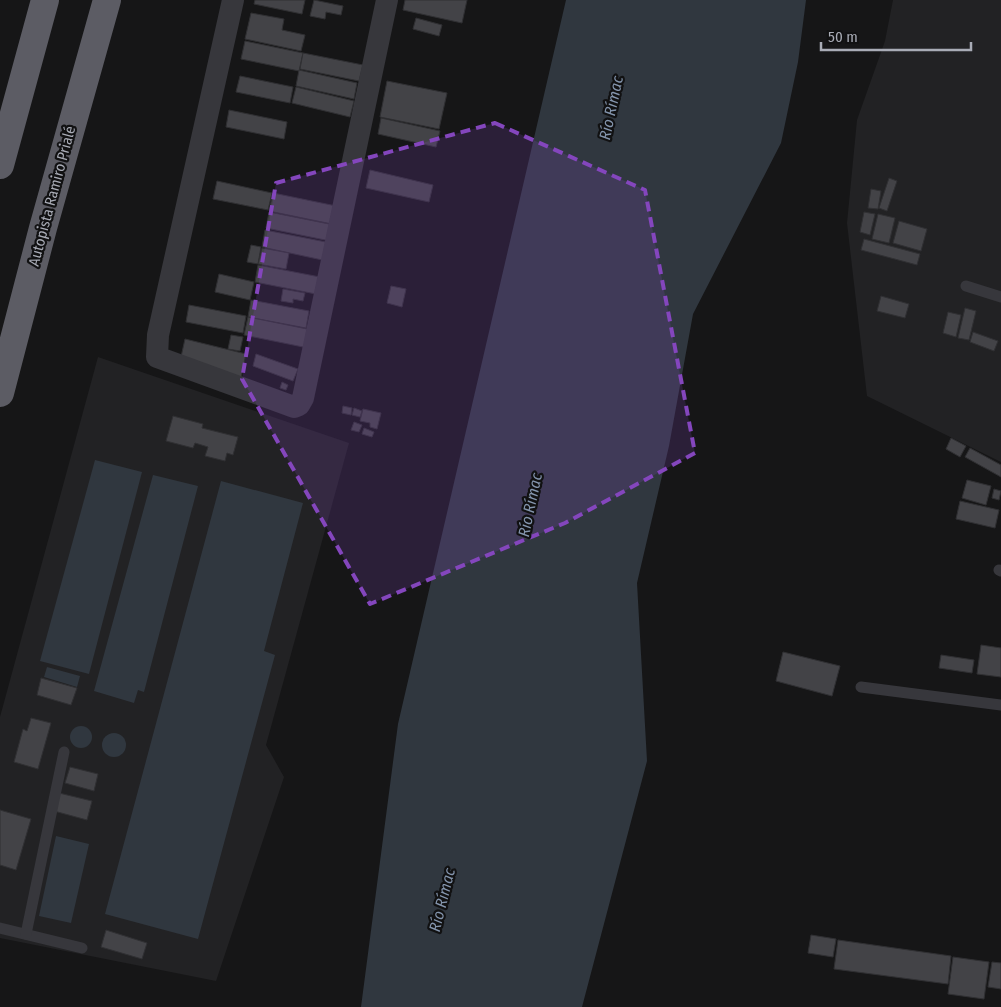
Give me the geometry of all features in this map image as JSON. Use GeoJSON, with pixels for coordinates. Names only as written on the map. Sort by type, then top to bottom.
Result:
{"type":"FeatureCollection","features":[{"type":"Feature","properties":{"kind":"highway"},"geometry":{"type":"LineString","coordinates":[[0,165],[45,0]]}},
{"type":"Feature","properties":{"kind":"highway","name":"Autopista Ramiro Prialé"},"geometry":{"type":"LineString","coordinates":[[0,393],[43,228],[107,0]]}},
{"type":"Feature","properties":{"kind":"street"},"geometry":{"type":"LineString","coordinates":[[233,0],[158,335],[156,357],[294,407],[299,405],[303,398],[387,0]]}},
{"type":"Feature","properties":{"kind":"lane"},"geometry":{"type":"LineString","coordinates":[[966,286],[1001,297]]}},
{"type":"Feature","properties":{"kind":"lane"},"geometry":{"type":"LineString","coordinates":[[862,687],[1001,705]]}},
{"type":"Feature","properties":{"kind":"lane"},"geometry":{"type":"LineString","coordinates":[[26,934],[64,752]]}},
{"type":"Feature","properties":{"kind":"lane"},"geometry":{"type":"LineString","coordinates":[[0,928],[82,948]]}},
{"type":"Feature","properties":{"kind":"highlighted area"},"geometry":{"type":"Polygon","coordinates":[[[495,123],[645,190],[695,453],[565,523],[370,604],[242,379],[276,183],[495,123]]]}},
{"type":"Feature","properties":{"kind":"shaded area"},"geometry":{"type":"Polygon","coordinates":[[[893,0],[1001,0],[1001,462],[867,396],[847,223],[857,120],[885,41],[893,0]]]}},
{"type":"Feature","properties":{"kind":"shaded area"},"geometry":{"type":"Polygon","coordinates":[[[98,357],[349,443],[266,745],[284,777],[216,981],[0,938],[0,717],[98,357]]]}},
{"type":"Feature","properties":{"kind":"water","name":"Río Rímac"},"geometry":{"type":"Polygon","coordinates":[[[566,0],[806,0],[798,62],[781,143],[693,314],[669,446],[637,583],[647,761],[582,1007],[361,1007],[398,724],[566,0]]]}},
{"type":"Feature","properties":{"kind":"water"},"geometry":{"type":"Polygon","coordinates":[[[95,460],[142,472],[89,674],[40,661],[95,460]]]}},
{"type":"Feature","properties":{"kind":"water"},"geometry":{"type":"Polygon","coordinates":[[[153,475],[198,486],[144,692],[138,690],[134,703],[94,691],[153,475]]]}},
{"type":"Feature","properties":{"kind":"water"},"geometry":{"type":"Polygon","coordinates":[[[221,481],[303,503],[264,651],[275,655],[198,939],[105,914],[221,481]]]}},
{"type":"Feature","properties":{"kind":"water"},"geometry":{"type":"Polygon","coordinates":[[[47,667],[80,676],[77,687],[44,677],[47,667]]]}},
{"type":"Feature","properties":{"kind":"water"},"geometry":{"type":"Polygon","coordinates":[[[81,726],[89,729],[92,737],[89,745],[81,748],[73,745],[70,737],[73,729],[81,726]]]}},
{"type":"Feature","properties":{"kind":"water"},"geometry":{"type":"Polygon","coordinates":[[[114,733],[122,737],[126,745],[122,753],[114,757],[106,753],[102,745],[106,737],[114,733]]]}},
{"type":"Feature","properties":{"kind":"water"},"geometry":{"type":"Polygon","coordinates":[[[56,836],[89,844],[71,923],[39,916],[56,836]]]}},
{"type":"Feature","properties":{"kind":"building"},"geometry":{"type":"Polygon","coordinates":[[[255,0],[305,0],[302,14],[254,4],[255,0]]]}},
{"type":"Feature","properties":{"kind":"building"},"geometry":{"type":"Polygon","coordinates":[[[314,0],[343,6],[341,15],[326,12],[325,19],[310,16],[314,0]]]}},
{"type":"Feature","properties":{"kind":"building"},"geometry":{"type":"Polygon","coordinates":[[[405,0],[467,0],[462,23],[403,10],[405,0]]]}},
{"type":"Feature","properties":{"kind":"building"},"geometry":{"type":"Polygon","coordinates":[[[251,13],[284,19],[282,30],[305,35],[301,51],[245,39],[251,13]]]}},
{"type":"Feature","properties":{"kind":"building"},"geometry":{"type":"Polygon","coordinates":[[[416,18],[442,25],[439,36],[413,29],[416,18]]]}},
{"type":"Feature","properties":{"kind":"building"},"geometry":{"type":"Polygon","coordinates":[[[245,41],[303,53],[299,71],[241,59],[245,41]]]}},
{"type":"Feature","properties":{"kind":"building"},"geometry":{"type":"Polygon","coordinates":[[[303,53],[363,65],[359,81],[300,69],[303,53]]]}},
{"type":"Feature","properties":{"kind":"building"},"geometry":{"type":"Polygon","coordinates":[[[299,70],[357,83],[354,99],[296,86],[299,70]]]}},
{"type":"Feature","properties":{"kind":"building"},"geometry":{"type":"Polygon","coordinates":[[[240,76],[293,87],[290,103],[236,92],[240,76]]]}},
{"type":"Feature","properties":{"kind":"building"},"geometry":{"type":"Polygon","coordinates":[[[387,81],[447,93],[439,129],[380,117],[387,81]]]}},
{"type":"Feature","properties":{"kind":"building"},"geometry":{"type":"Polygon","coordinates":[[[296,87],[354,101],[350,117],[292,103],[296,87]]]}},
{"type":"Feature","properties":{"kind":"building"},"geometry":{"type":"Polygon","coordinates":[[[229,110],[287,122],[284,139],[226,127],[229,110]]]}},
{"type":"Feature","properties":{"kind":"building"},"geometry":{"type":"Polygon","coordinates":[[[381,118],[440,131],[436,147],[378,134],[381,118]]]}},
{"type":"Feature","properties":{"kind":"building"},"geometry":{"type":"Polygon","coordinates":[[[370,170],[433,185],[429,202],[366,188],[370,170]]]}},
{"type":"Feature","properties":{"kind":"building"},"geometry":{"type":"Polygon","coordinates":[[[889,178],[897,181],[887,211],[879,208],[889,178]]]}},
{"type":"Feature","properties":{"kind":"building"},"geometry":{"type":"Polygon","coordinates":[[[217,181],[272,193],[268,210],[213,199],[217,181]]]}},
{"type":"Feature","properties":{"kind":"building"},"geometry":{"type":"Polygon","coordinates":[[[871,189],[881,191],[878,209],[868,208],[871,189]]]}},
{"type":"Feature","properties":{"kind":"building"},"geometry":{"type":"Polygon","coordinates":[[[273,193],[336,206],[332,224],[269,211],[273,193]]]}},
{"type":"Feature","properties":{"kind":"building"},"geometry":{"type":"Polygon","coordinates":[[[269,212],[334,225],[330,241],[266,228],[269,212]]]}},
{"type":"Feature","properties":{"kind":"building"},"geometry":{"type":"Polygon","coordinates":[[[864,212],[875,214],[870,235],[860,232],[864,212]]]}},
{"type":"Feature","properties":{"kind":"building"},"geometry":{"type":"Polygon","coordinates":[[[878,214],[895,218],[889,243],[872,239],[878,214]]]}},
{"type":"Feature","properties":{"kind":"building"},"geometry":{"type":"Polygon","coordinates":[[[899,221],[927,229],[921,251],[893,243],[899,221]]]}},
{"type":"Feature","properties":{"kind":"building"},"geometry":{"type":"Polygon","coordinates":[[[265,230],[331,243],[327,261],[262,247],[265,230]]]}},
{"type":"Feature","properties":{"kind":"building"},"geometry":{"type":"Polygon","coordinates":[[[864,239],[920,254],[917,265],[861,250],[864,239]]]}},
{"type":"Feature","properties":{"kind":"building"},"geometry":{"type":"Polygon","coordinates":[[[251,245],[261,247],[258,264],[247,262],[251,245]]]}},
{"type":"Feature","properties":{"kind":"building"},"geometry":{"type":"Polygon","coordinates":[[[262,248],[289,253],[286,269],[258,264],[262,248]]]}},
{"type":"Feature","properties":{"kind":"building"},"geometry":{"type":"Polygon","coordinates":[[[258,265],[325,278],[321,295],[255,282],[258,265]]]}},
{"type":"Feature","properties":{"kind":"building"},"geometry":{"type":"Polygon","coordinates":[[[219,274],[254,282],[250,300],[215,292],[219,274]]]}},
{"type":"Feature","properties":{"kind":"building"},"geometry":{"type":"Polygon","coordinates":[[[391,286],[406,289],[402,307],[387,303],[391,286]]]}},
{"type":"Feature","properties":{"kind":"building"},"geometry":{"type":"Polygon","coordinates":[[[283,289],[305,293],[303,301],[293,299],[293,303],[281,301],[283,289]]]}},
{"type":"Feature","properties":{"kind":"building"},"geometry":{"type":"Polygon","coordinates":[[[881,296],[909,304],[905,318],[877,311],[881,296]]]}},
{"type":"Feature","properties":{"kind":"building"},"geometry":{"type":"Polygon","coordinates":[[[251,300],[309,311],[306,328],[248,317],[251,300]]]}},
{"type":"Feature","properties":{"kind":"building"},"geometry":{"type":"Polygon","coordinates":[[[189,305],[246,316],[243,333],[186,322],[189,305]]]}},
{"type":"Feature","properties":{"kind":"building"},"geometry":{"type":"Polygon","coordinates":[[[965,308],[976,311],[969,340],[958,338],[965,308]]]}},
{"type":"Feature","properties":{"kind":"building"},"geometry":{"type":"Polygon","coordinates":[[[948,312],[961,315],[956,337],[943,333],[948,312]]]}},
{"type":"Feature","properties":{"kind":"building"},"geometry":{"type":"Polygon","coordinates":[[[248,317],[312,330],[308,348],[244,335],[248,317]]]}},
{"type":"Feature","properties":{"kind":"building"},"geometry":{"type":"Polygon","coordinates":[[[973,332],[998,341],[994,351],[970,342],[973,332]]]}},
{"type":"Feature","properties":{"kind":"building"},"geometry":{"type":"Polygon","coordinates":[[[231,335],[243,337],[240,351],[228,349],[231,335]]]}},
{"type":"Feature","properties":{"kind":"building"},"geometry":{"type":"Polygon","coordinates":[[[185,339],[246,354],[241,378],[181,357],[185,339]]]}},
{"type":"Feature","properties":{"kind":"building"},"geometry":{"type":"Polygon","coordinates":[[[256,354],[298,369],[293,381],[253,366],[256,354]]]}},
{"type":"Feature","properties":{"kind":"building"},"geometry":{"type":"Polygon","coordinates":[[[282,382],[288,385],[286,390],[280,388],[282,382]]]}},
{"type":"Feature","properties":{"kind":"building"},"geometry":{"type":"Polygon","coordinates":[[[343,406],[352,408],[351,415],[342,413],[343,406]]]}},
{"type":"Feature","properties":{"kind":"building"},"geometry":{"type":"Polygon","coordinates":[[[354,408],[362,411],[360,417],[352,415],[354,408]]]}},
{"type":"Feature","properties":{"kind":"building"},"geometry":{"type":"Polygon","coordinates":[[[363,409],[381,413],[377,429],[370,427],[370,423],[360,421],[363,409]]]}},
{"type":"Feature","properties":{"kind":"building"},"geometry":{"type":"Polygon","coordinates":[[[173,416],[203,424],[202,428],[238,437],[233,455],[227,453],[225,461],[205,456],[208,447],[195,443],[193,448],[166,441],[173,416]]]}},
{"type":"Feature","properties":{"kind":"building"},"geometry":{"type":"Polygon","coordinates":[[[354,422],[362,425],[359,432],[351,430],[354,422]]]}},
{"type":"Feature","properties":{"kind":"building"},"geometry":{"type":"Polygon","coordinates":[[[364,428],[374,432],[372,437],[362,434],[364,428]]]}},
{"type":"Feature","properties":{"kind":"building"},"geometry":{"type":"Polygon","coordinates":[[[951,438],[966,446],[960,457],[946,449],[951,438]]]}},
{"type":"Feature","properties":{"kind":"building"},"geometry":{"type":"Polygon","coordinates":[[[970,448],[1001,465],[1001,477],[965,457],[970,448]]]}},
{"type":"Feature","properties":{"kind":"building"},"geometry":{"type":"Polygon","coordinates":[[[967,480],[991,486],[986,505],[962,498],[967,480]]]}},
{"type":"Feature","properties":{"kind":"building"},"geometry":{"type":"Polygon","coordinates":[[[994,489],[1001,491],[999,500],[992,498],[994,489]]]}},
{"type":"Feature","properties":{"kind":"building"},"geometry":{"type":"Polygon","coordinates":[[[960,501],[999,510],[995,528],[956,519],[960,501]]]}},
{"type":"Feature","properties":{"kind":"building"},"geometry":{"type":"Polygon","coordinates":[[[981,645],[1001,648],[1001,677],[977,674],[981,645]]]}},
{"type":"Feature","properties":{"kind":"building"},"geometry":{"type":"Polygon","coordinates":[[[783,652],[840,666],[832,696],[776,681],[783,652]]]}},
{"type":"Feature","properties":{"kind":"building"},"geometry":{"type":"Polygon","coordinates":[[[941,655],[974,660],[972,673],[939,668],[941,655]]]}},
{"type":"Feature","properties":{"kind":"building"},"geometry":{"type":"Polygon","coordinates":[[[41,678],[77,688],[71,705],[37,695],[41,678]]]}},
{"type":"Feature","properties":{"kind":"building"},"geometry":{"type":"Polygon","coordinates":[[[31,718],[51,723],[38,769],[14,762],[23,729],[27,731],[31,718]]]}},
{"type":"Feature","properties":{"kind":"building"},"geometry":{"type":"Polygon","coordinates":[[[70,767],[98,774],[94,791],[65,783],[70,767]]]}},
{"type":"Feature","properties":{"kind":"building"},"geometry":{"type":"Polygon","coordinates":[[[59,793],[92,801],[87,820],[54,811],[59,793]]]}},
{"type":"Feature","properties":{"kind":"building"},"geometry":{"type":"Polygon","coordinates":[[[0,810],[31,819],[16,870],[0,865],[0,810]]]}},
{"type":"Feature","properties":{"kind":"building"},"geometry":{"type":"Polygon","coordinates":[[[106,930],[147,943],[142,959],[101,947],[106,930]]]}},
{"type":"Feature","properties":{"kind":"building"},"geometry":{"type":"Polygon","coordinates":[[[811,935],[836,939],[833,957],[808,953],[811,935]]]}},
{"type":"Feature","properties":{"kind":"building"},"geometry":{"type":"Polygon","coordinates":[[[838,940],[951,956],[948,984],[834,969],[838,940]]]}},
{"type":"Feature","properties":{"kind":"building"},"geometry":{"type":"Polygon","coordinates":[[[953,957],[989,962],[984,999],[948,994],[953,957]]]}},
{"type":"Feature","properties":{"kind":"building"},"geometry":{"type":"Polygon","coordinates":[[[992,962],[1001,963],[1001,989],[988,987],[992,962]]]}}]}
